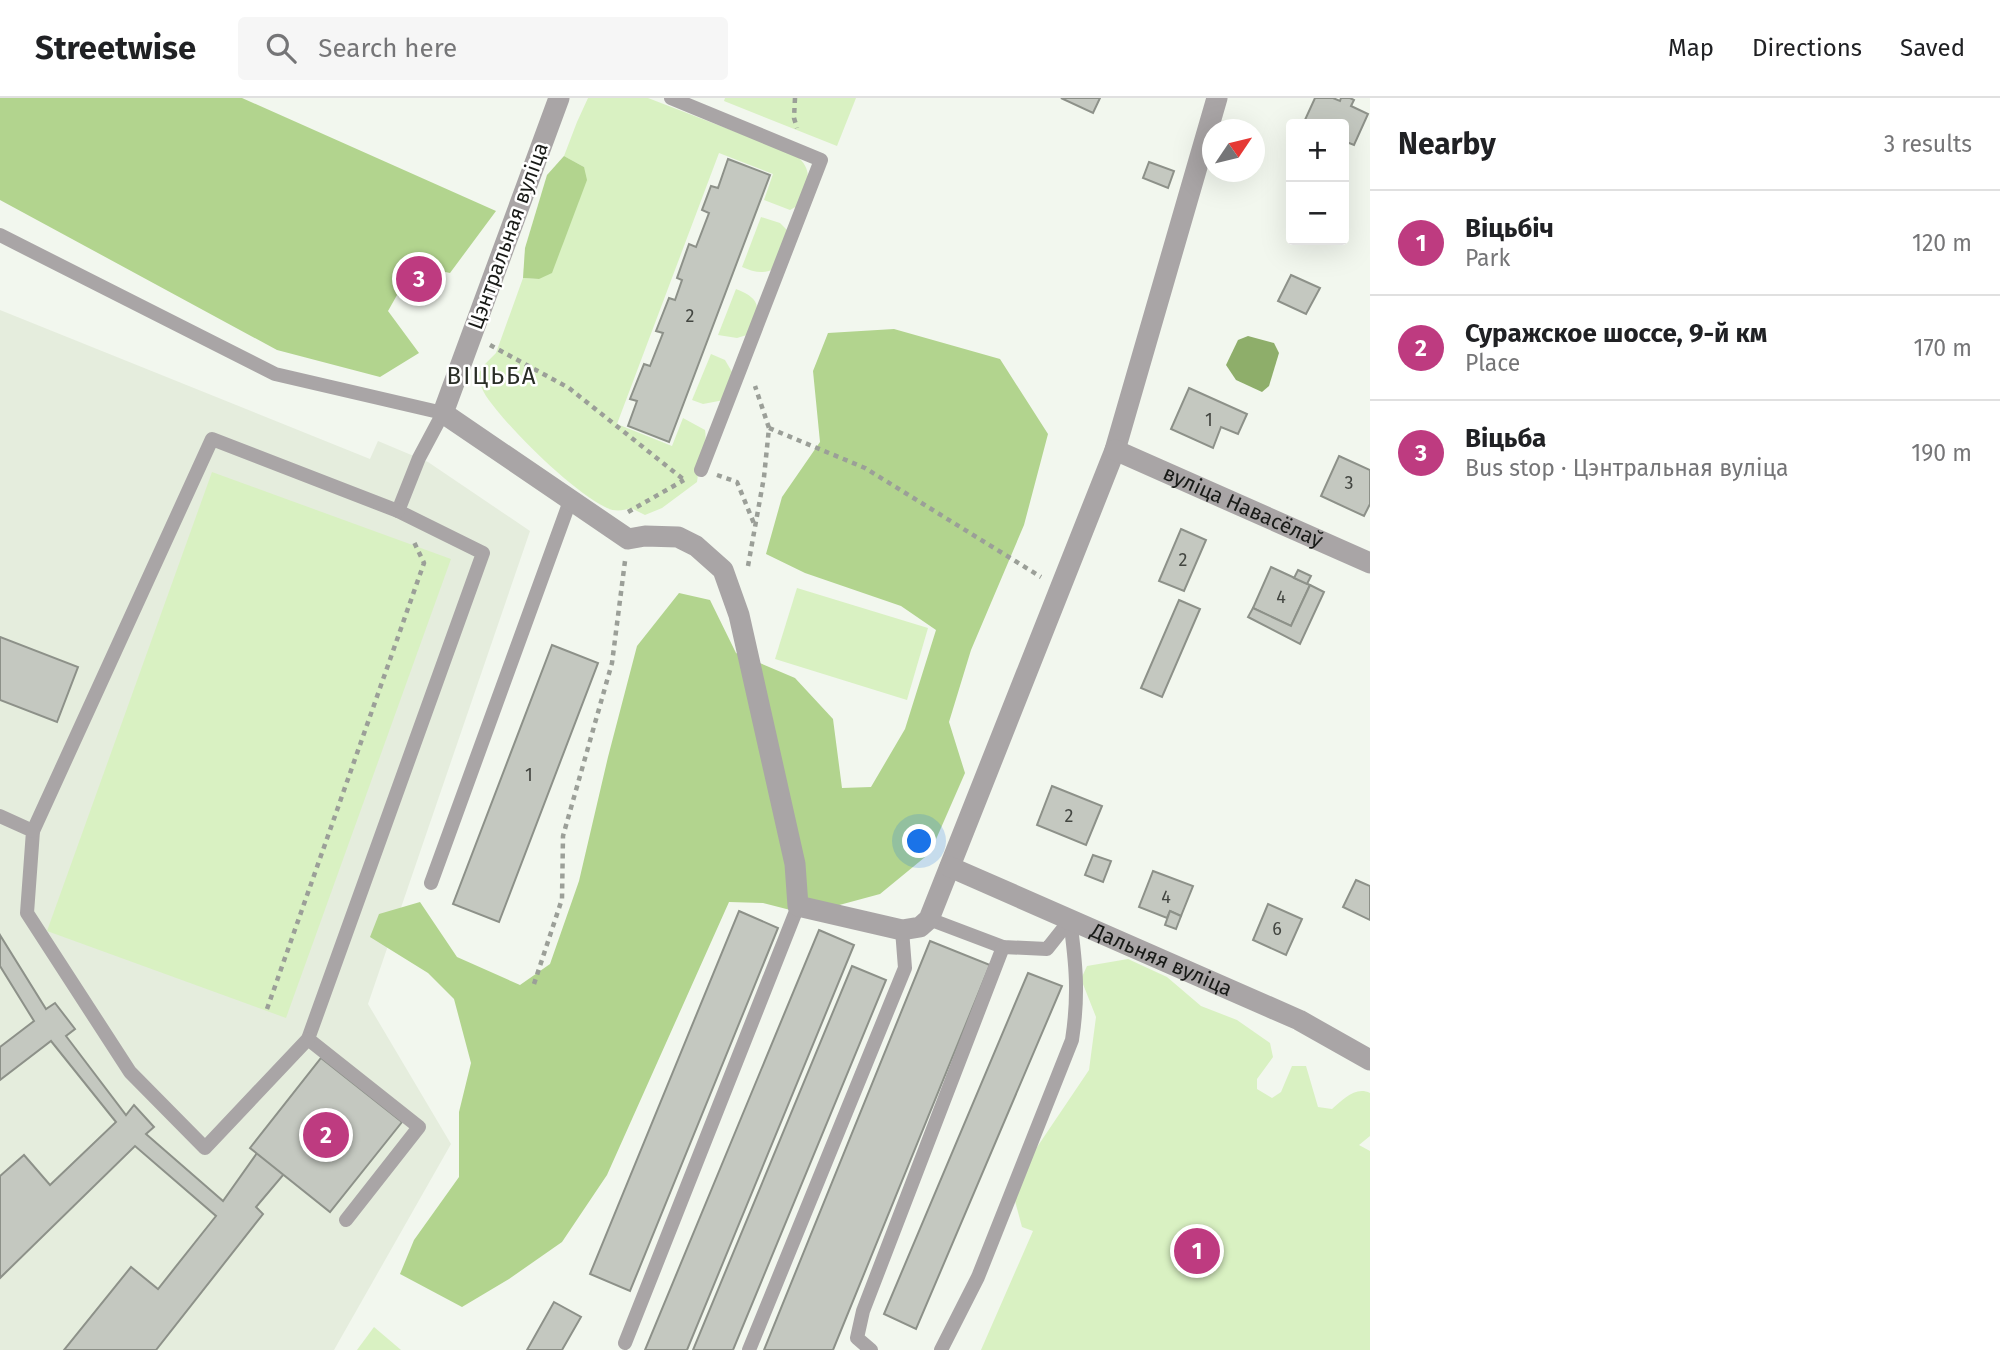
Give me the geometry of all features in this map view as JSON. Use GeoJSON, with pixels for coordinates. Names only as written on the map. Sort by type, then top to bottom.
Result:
{"type":"FeatureCollection","features":[{"type":"Feature","properties":{"kind":"street","name":"Цэнтральная вуліца"},"geometry":{"type":"LineString","coordinates":[[443,413],[559,98]]}},
{"type":"Feature","properties":{"kind":"street"},"geometry":{"type":"LineString","coordinates":[[443,413],[628,539],[645,536],[678,537],[696,546],[723,570],[739,615],[795,864],[798,906],[902,930],[920,927],[929,919],[1115,450],[1217,98]]}},
{"type":"Feature","properties":{"kind":"street","name":"вуліца Навасёлаў"},"geometry":{"type":"LineString","coordinates":[[1115,450],[1370,564]]}},
{"type":"Feature","properties":{"kind":"street","name":"Дальняя вуліца"},"geometry":{"type":"LineString","coordinates":[[950,867],[1299,1020],[1370,1060]]}},
{"type":"Feature","properties":{"kind":"lane"},"geometry":{"type":"LineString","coordinates":[[671,98],[691,102],[821,160],[701,470]]}},
{"type":"Feature","properties":{"kind":"lane"},"geometry":{"type":"LineString","coordinates":[[0,235],[275,374],[443,413],[419,458],[398,510]]}},
{"type":"Feature","properties":{"kind":"lane"},"geometry":{"type":"LineString","coordinates":[[212,439],[398,510],[483,553],[308,1040],[205,1148],[130,1072],[27,913],[33,831],[212,439]]}},
{"type":"Feature","properties":{"kind":"lane"},"geometry":{"type":"LineString","coordinates":[[431,883],[570,501]]}},
{"type":"Feature","properties":{"kind":"lane"},"geometry":{"type":"LineString","coordinates":[[0,816],[33,831]]}},
{"type":"Feature","properties":{"kind":"lane"},"geometry":{"type":"LineString","coordinates":[[625,1343],[798,906]]}},
{"type":"Feature","properties":{"kind":"lane"},"geometry":{"type":"LineString","coordinates":[[929,919],[1003,947],[1047,949],[1070,920]]}},
{"type":"Feature","properties":{"kind":"lane"},"geometry":{"type":"LineString","coordinates":[[941,1350],[978,1277],[1072,1040],[1077,1006],[1077,978],[1070,920]]}},
{"type":"Feature","properties":{"kind":"lane"},"geometry":{"type":"LineString","coordinates":[[749,1350],[905,968],[902,930]]}},
{"type":"Feature","properties":{"kind":"lane"},"geometry":{"type":"LineString","coordinates":[[871,1350],[854,1344],[863,1311],[1003,947]]}},
{"type":"Feature","properties":{"kind":"lane"},"geometry":{"type":"LineString","coordinates":[[308,1040],[419,1127],[346,1220]]}},
{"type":"Feature","properties":{"kind":"path"},"geometry":{"type":"LineString","coordinates":[[797,99],[794,118],[804,152]]}},
{"type":"Feature","properties":{"kind":"path"},"geometry":{"type":"LineString","coordinates":[[472,334],[569,388],[684,480]]}},
{"type":"Feature","properties":{"kind":"path"},"geometry":{"type":"LineString","coordinates":[[745,356],[769,428],[765,477],[746,577]]}},
{"type":"Feature","properties":{"kind":"path"},"geometry":{"type":"LineString","coordinates":[[769,428],[865,468],[1060,589]]}},
{"type":"Feature","properties":{"kind":"path"},"geometry":{"type":"LineString","coordinates":[[606,525],[701,470],[737,482],[755,526]]}},
{"type":"Feature","properties":{"kind":"path"},"geometry":{"type":"LineString","coordinates":[[267,1009],[424,563],[398,510]]}},
{"type":"Feature","properties":{"kind":"path"},"geometry":{"type":"LineString","coordinates":[[534,984],[562,899],[563,836],[612,663],[628,539]]}},
{"type":"Feature","properties":{"kind":"shaded area"},"geometry":{"type":"Polygon","coordinates":[[[0,98],[242,98],[496,211],[450,273],[414,265],[388,311],[419,353],[380,377],[277,350],[0,200],[0,98]]]}},
{"type":"Feature","properties":{"kind":"shaded area"},"geometry":{"type":"Polygon","coordinates":[[[588,98],[648,98],[796,155],[808,173],[799,205],[790,210],[764,200],[773,174],[719,153],[617,424],[672,446],[683,418],[705,430],[697,482],[662,508],[645,515],[631,508],[608,509],[575,487],[509,424],[486,396],[477,376],[496,353],[523,278],[539,279],[584,167],[564,156],[588,98]]]}},
{"type":"Feature","properties":{"kind":"shaded area"},"geometry":{"type":"Polygon","coordinates":[[[725,98],[856,98],[837,146],[724,101],[725,98]]]}},
{"type":"Feature","properties":{"kind":"shaded area"},"geometry":{"type":"Polygon","coordinates":[[[564,156],[584,167],[587,180],[552,273],[539,279],[523,278],[525,248],[547,175],[564,156]]]}},
{"type":"Feature","properties":{"kind":"shaded area"},"geometry":{"type":"Polygon","coordinates":[[[761,217],[780,223],[787,230],[776,268],[763,272],[742,267],[761,217]]]}},
{"type":"Feature","properties":{"kind":"shaded area"},"geometry":{"type":"Polygon","coordinates":[[[736,289],[751,297],[757,306],[750,334],[737,338],[718,335],[736,289]]]}},
{"type":"Feature","properties":{"kind":"shaded area"},"geometry":{"type":"Polygon","coordinates":[[[0,310],[370,459],[378,441],[428,462],[530,531],[368,1004],[451,1144],[334,1350],[0,1350],[0,310]]]}},
{"type":"Feature","properties":{"kind":"shaded area"},"geometry":{"type":"Polygon","coordinates":[[[894,329],[1000,359],[1048,434],[1024,525],[971,650],[949,722],[965,773],[930,853],[880,894],[806,914],[763,903],[729,902],[607,1175],[562,1242],[509,1279],[462,1307],[400,1274],[414,1240],[459,1177],[459,1112],[471,1063],[454,999],[428,973],[370,937],[379,914],[420,902],[457,957],[520,985],[550,964],[579,881],[637,646],[679,593],[710,600],[736,653],[795,678],[833,719],[842,788],[871,787],[905,729],[936,630],[901,606],[805,573],[766,554],[782,497],[820,442],[813,371],[828,333],[894,329]]]}},
{"type":"Feature","properties":{"kind":"shaded area"},"geometry":{"type":"Polygon","coordinates":[[[1248,336],[1274,343],[1279,353],[1269,386],[1262,392],[1236,380],[1226,365],[1238,340],[1248,336]]]}},
{"type":"Feature","properties":{"kind":"shaded area"},"geometry":{"type":"Polygon","coordinates":[[[711,354],[725,360],[732,372],[724,400],[703,404],[692,400],[711,354]]]}},
{"type":"Feature","properties":{"kind":"shaded area"},"geometry":{"type":"Polygon","coordinates":[[[212,472],[451,559],[286,1018],[47,931],[212,472]]]}},
{"type":"Feature","properties":{"kind":"shaded area"},"geometry":{"type":"Polygon","coordinates":[[[797,588],[928,628],[907,700],[775,659],[797,588]]]}},
{"type":"Feature","properties":{"kind":"shaded area"},"geometry":{"type":"Polygon","coordinates":[[[1128,959],[1167,977],[1201,1006],[1237,1020],[1270,1043],[1273,1057],[1257,1079],[1257,1089],[1272,1098],[1281,1092],[1292,1066],[1306,1066],[1318,1107],[1332,1109],[1354,1093],[1370,1093],[1370,1136],[1359,1145],[1370,1151],[1370,1350],[981,1350],[1033,1231],[1022,1227],[1015,1201],[1027,1162],[1089,1070],[1096,1017],[1081,979],[1087,966],[1128,959]]]}},
{"type":"Feature","properties":{"kind":"shaded area"},"geometry":{"type":"Polygon","coordinates":[[[374,1327],[401,1350],[357,1350],[374,1327]]]}},
{"type":"Feature","properties":{"kind":"building"},"geometry":{"type":"Polygon","coordinates":[[[1061,98],[1100,98],[1093,113],[1061,98]]]}},
{"type":"Feature","properties":{"kind":"building"},"geometry":{"type":"Polygon","coordinates":[[[1315,98],[1333,98],[1340,101],[1341,98],[1350,98],[1354,100],[1351,106],[1368,114],[1354,145],[1349,143],[1349,119],[1305,119],[1315,98]]]}},
{"type":"Feature","properties":{"kind":"building"},"geometry":{"type":"Polygon","coordinates":[[[728,159],[770,175],[669,442],[628,426],[637,401],[630,399],[644,364],[650,366],[663,333],[656,331],[669,298],[675,300],[682,280],[677,278],[689,244],[696,247],[709,213],[702,210],[711,186],[718,188],[728,159]]]}},
{"type":"Feature","properties":{"kind":"building"},"geometry":{"type":"Polygon","coordinates":[[[1149,162],[1174,171],[1168,188],[1143,178],[1149,162]]]}},
{"type":"Feature","properties":{"kind":"building"},"geometry":{"type":"Polygon","coordinates":[[[1291,275],[1320,288],[1306,314],[1278,301],[1291,275]]]}},
{"type":"Feature","properties":{"kind":"building"},"geometry":{"type":"Polygon","coordinates":[[[410,279],[420,285],[410,302],[400,296],[410,279]]]}},
{"type":"Feature","properties":{"kind":"building"},"geometry":{"type":"Polygon","coordinates":[[[1189,388],[1247,414],[1238,434],[1221,427],[1213,448],[1171,429],[1189,388]]]}},
{"type":"Feature","properties":{"kind":"building"},"geometry":{"type":"Polygon","coordinates":[[[1339,456],[1370,470],[1370,504],[1364,516],[1321,496],[1339,456]]]}},
{"type":"Feature","properties":{"kind":"building"},"geometry":{"type":"Polygon","coordinates":[[[1181,529],[1206,540],[1184,591],[1159,581],[1181,529]]]}},
{"type":"Feature","properties":{"kind":"building"},"geometry":{"type":"Polygon","coordinates":[[[1271,567],[1310,585],[1291,626],[1253,608],[1271,567]]]}},
{"type":"Feature","properties":{"kind":"building"},"geometry":{"type":"Polygon","coordinates":[[[1298,570],[1311,576],[1307,584],[1294,578],[1298,570]]]}},
{"type":"Feature","properties":{"kind":"building"},"geometry":{"type":"Polygon","coordinates":[[[1310,585],[1324,592],[1300,644],[1248,617],[1253,608],[1291,626],[1310,585]]]}},
{"type":"Feature","properties":{"kind":"building"},"geometry":{"type":"Polygon","coordinates":[[[1179,600],[1200,609],[1162,697],[1141,688],[1179,600]]]}},
{"type":"Feature","properties":{"kind":"building"},"geometry":{"type":"Polygon","coordinates":[[[0,637],[78,667],[57,722],[0,700],[0,637]]]}},
{"type":"Feature","properties":{"kind":"building"},"geometry":{"type":"Polygon","coordinates":[[[552,645],[598,663],[499,922],[453,904],[552,645]]]}},
{"type":"Feature","properties":{"kind":"building"},"geometry":{"type":"Polygon","coordinates":[[[1052,786],[1102,806],[1086,845],[1037,825],[1052,786]]]}},
{"type":"Feature","properties":{"kind":"building"},"geometry":{"type":"Polygon","coordinates":[[[1093,855],[1111,861],[1103,882],[1085,875],[1093,855]]]}},
{"type":"Feature","properties":{"kind":"building"},"geometry":{"type":"Polygon","coordinates":[[[1153,871],[1193,886],[1181,916],[1170,911],[1167,918],[1139,907],[1153,871]]]}},
{"type":"Feature","properties":{"kind":"building"},"geometry":{"type":"Polygon","coordinates":[[[1356,880],[1370,886],[1370,920],[1343,907],[1356,880]]]}},
{"type":"Feature","properties":{"kind":"building"},"geometry":{"type":"Polygon","coordinates":[[[1268,904],[1302,919],[1286,955],[1253,940],[1268,904]]]}},
{"type":"Feature","properties":{"kind":"building"},"geometry":{"type":"Polygon","coordinates":[[[739,911],[778,928],[630,1291],[590,1274],[739,911]]]}},
{"type":"Feature","properties":{"kind":"building"},"geometry":{"type":"Polygon","coordinates":[[[1170,911],[1181,916],[1176,929],[1165,925],[1170,911]]]}},
{"type":"Feature","properties":{"kind":"building"},"geometry":{"type":"Polygon","coordinates":[[[819,930],[854,945],[687,1350],[645,1350],[819,930]]]}},
{"type":"Feature","properties":{"kind":"building"},"geometry":{"type":"Polygon","coordinates":[[[0,935],[46,1009],[55,1003],[75,1029],[66,1036],[126,1115],[134,1105],[154,1127],[146,1134],[223,1201],[257,1153],[284,1174],[256,1207],[263,1214],[156,1350],[64,1350],[131,1267],[158,1289],[216,1216],[135,1146],[0,1278],[0,1176],[24,1155],[50,1185],[116,1122],[51,1041],[0,1080],[0,1047],[34,1021],[0,966],[0,935]]]}},
{"type":"Feature","properties":{"kind":"building"},"geometry":{"type":"Polygon","coordinates":[[[930,941],[990,965],[833,1350],[764,1350],[930,941]]]}},
{"type":"Feature","properties":{"kind":"building"},"geometry":{"type":"Polygon","coordinates":[[[852,966],[886,980],[733,1350],[693,1350],[852,966]]]}},
{"type":"Feature","properties":{"kind":"building"},"geometry":{"type":"Polygon","coordinates":[[[1028,973],[1062,986],[916,1329],[884,1314],[1028,973]]]}},
{"type":"Feature","properties":{"kind":"building"},"geometry":{"type":"Polygon","coordinates":[[[321,1058],[402,1122],[330,1212],[250,1148],[321,1058]]]}},
{"type":"Feature","properties":{"kind":"building"},"geometry":{"type":"Polygon","coordinates":[[[554,1302],[581,1317],[562,1350],[527,1350],[554,1302]]]}},
{"type":"Feature","properties":{"kind":"place","name":"Віцьба"},"geometry":{"type":"Point","coordinates":[419,279]}},
{"type":"Feature","properties":{"kind":"place","name":"Суражское шоссе, 9-й км"},"geometry":{"type":"Point","coordinates":[326,1135]}},
{"type":"Feature","properties":{"kind":"place","name":"Віцьбіч"},"geometry":{"type":"Point","coordinates":[1197,1251]}},
{"type":"Feature","properties":{"kind":"district","name":"ВІЦЬБА"},"geometry":{"type":"Point","coordinates":[492,376]}}]}
